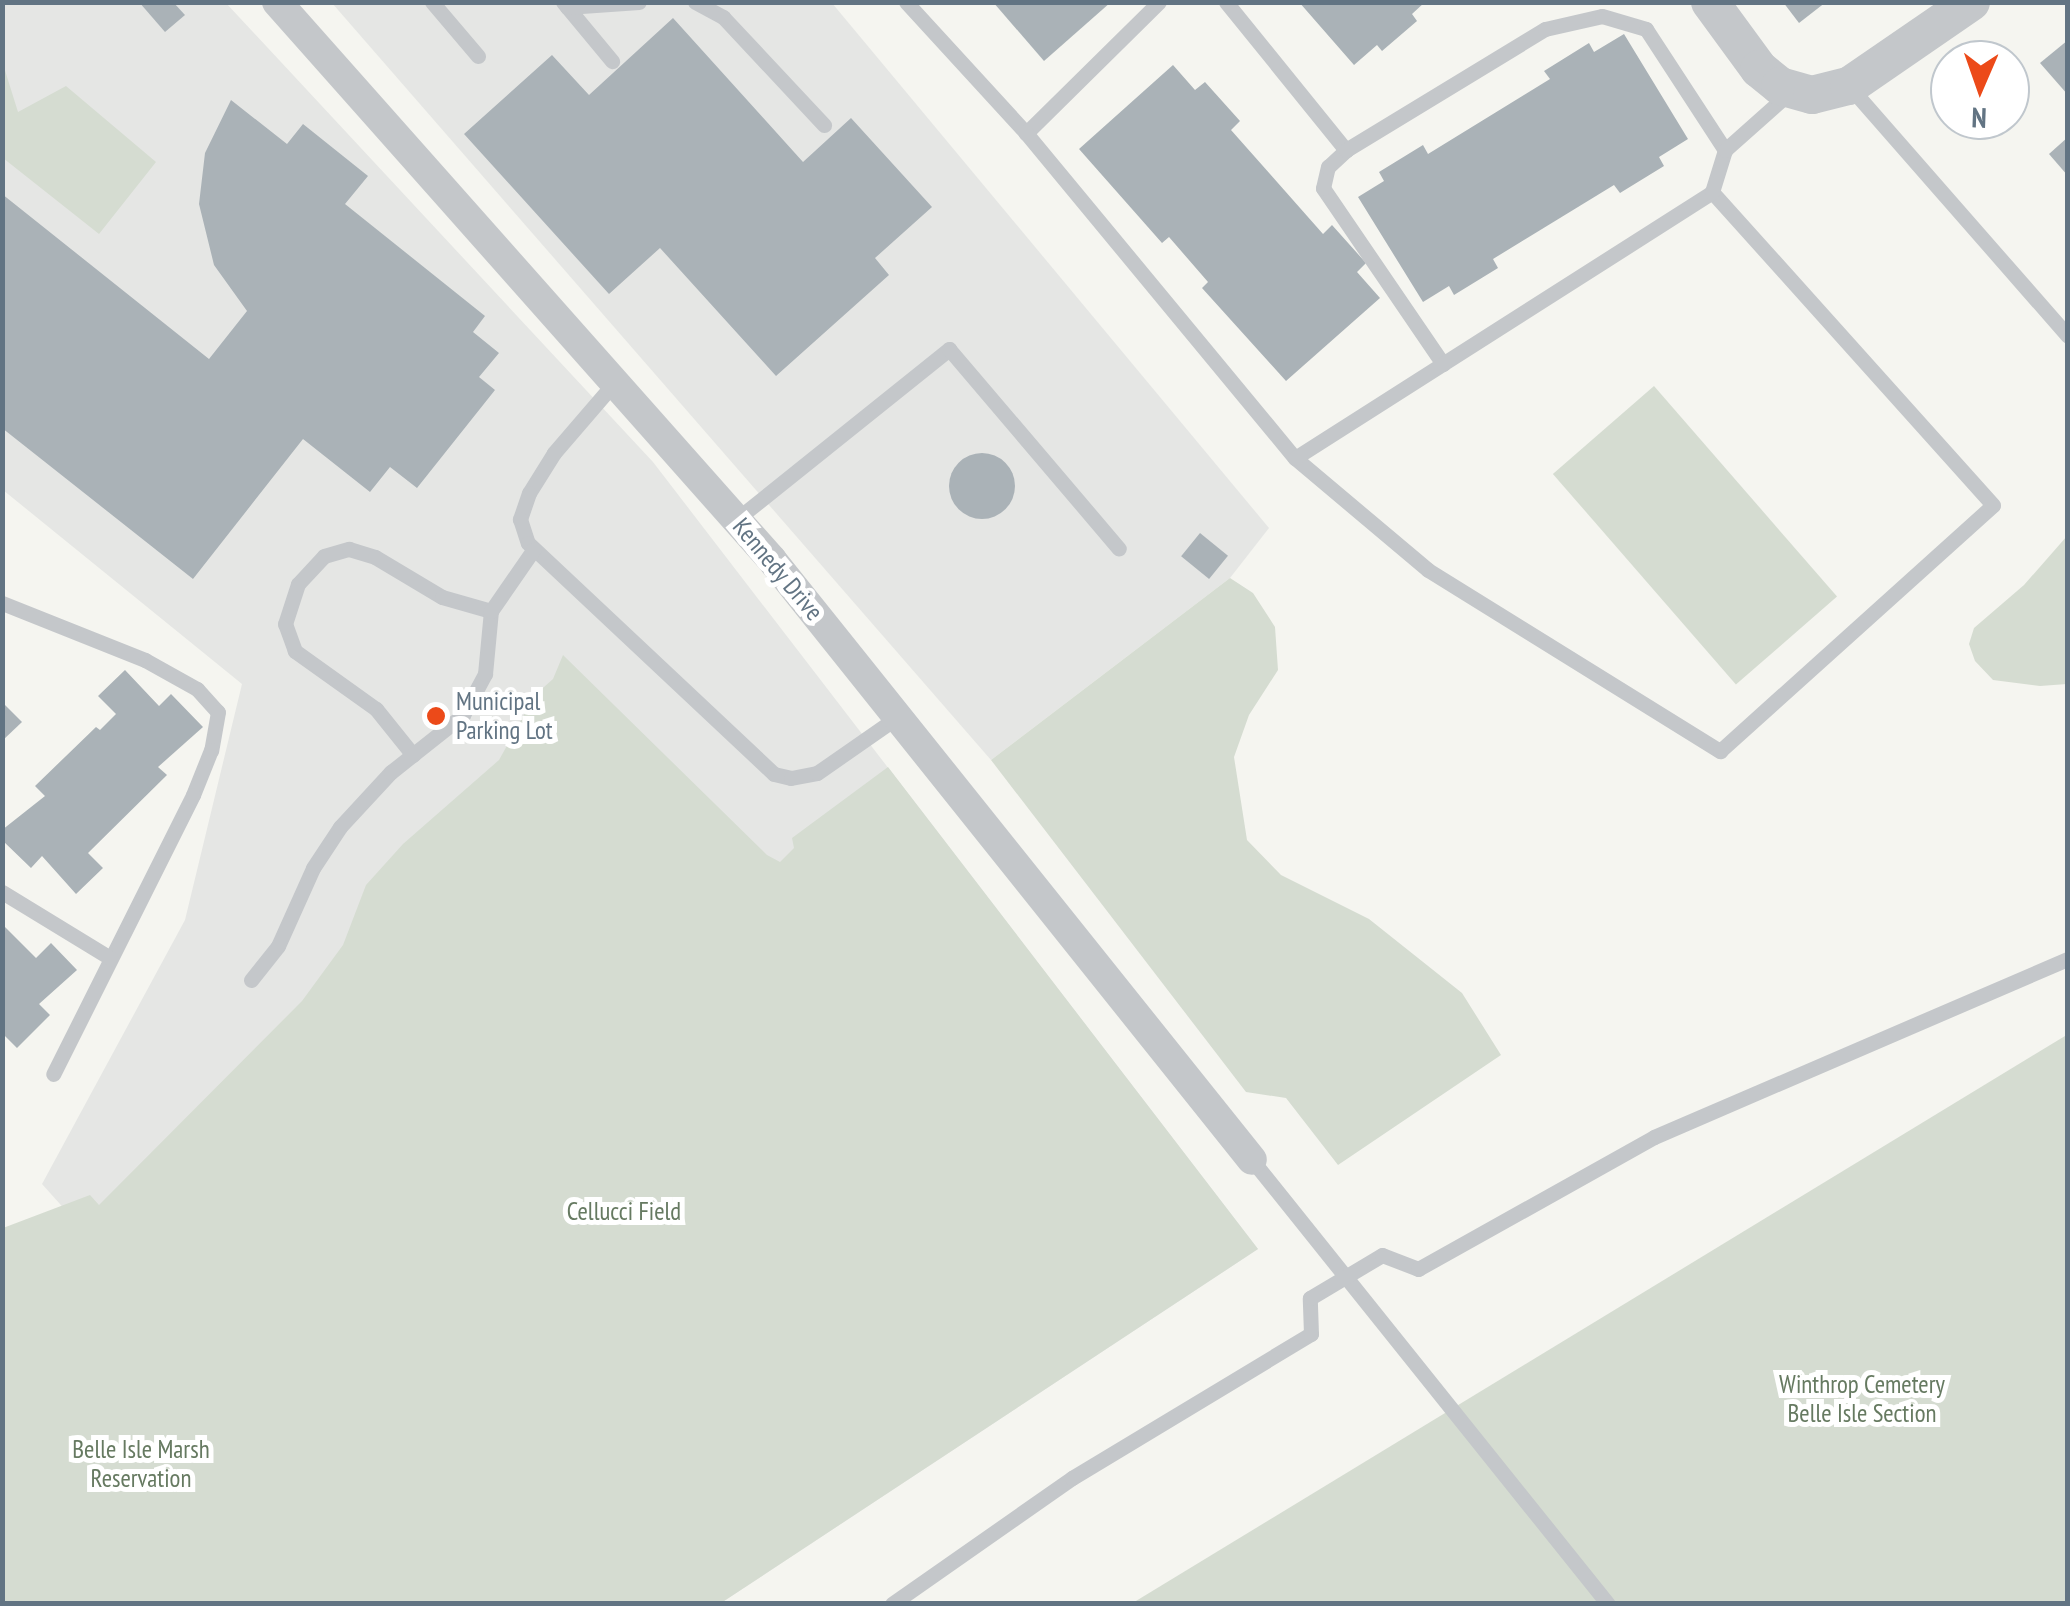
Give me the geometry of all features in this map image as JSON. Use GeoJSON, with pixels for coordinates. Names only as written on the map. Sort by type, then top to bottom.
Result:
{"type":"FeatureCollection","features":[{"type":"Feature","properties":{"kind":"street","name":"Kennedy Drive"},"geometry":{"type":"LineString","coordinates":[[277,2],[737,519],[1252,1160]]}},
{"type":"Feature","properties":{"kind":"street"},"geometry":{"type":"LineString","coordinates":[[1710,2],[1759,70],[1791,91],[1822,94],[1849,86],[1971,2]]}},
{"type":"Feature","properties":{"kind":"lane"},"geometry":{"type":"LineString","coordinates":[[432,2],[478,56]]}},
{"type":"Feature","properties":{"kind":"lane"},"geometry":{"type":"LineString","coordinates":[[564,5],[638,2]]}},
{"type":"Feature","properties":{"kind":"lane"},"geometry":{"type":"LineString","coordinates":[[694,2],[732,26],[824,125]]}},
{"type":"Feature","properties":{"kind":"lane"},"geometry":{"type":"LineString","coordinates":[[906,2],[1026,133],[1295,458],[1428,570],[1720,751],[1993,505],[1712,192]]}},
{"type":"Feature","properties":{"kind":"lane"},"geometry":{"type":"LineString","coordinates":[[1026,133],[1158,2]]}},
{"type":"Feature","properties":{"kind":"lane"},"geometry":{"type":"LineString","coordinates":[[1226,2],[1346,150]]}},
{"type":"Feature","properties":{"kind":"lane"},"geometry":{"type":"LineString","coordinates":[[564,5],[612,61]]}},
{"type":"Feature","properties":{"kind":"lane"},"geometry":{"type":"LineString","coordinates":[[1443,364],[1322,188],[1328,167],[1346,150],[1546,28],[1602,16],[1646,30],[1725,150]]}},
{"type":"Feature","properties":{"kind":"lane"},"geometry":{"type":"LineString","coordinates":[[1849,86],[2068,336]]}},
{"type":"Feature","properties":{"kind":"lane"},"geometry":{"type":"LineString","coordinates":[[1295,458],[1712,192],[1725,150],[1791,91]]}},
{"type":"Feature","properties":{"kind":"lane"},"geometry":{"type":"LineString","coordinates":[[737,519],[949,349],[1119,549]]}},
{"type":"Feature","properties":{"kind":"lane"},"geometry":{"type":"LineString","coordinates":[[615,382],[543,468],[529,492],[521,528],[534,550],[774,774],[791,778],[817,773],[899,716]]}},
{"type":"Feature","properties":{"kind":"lane"},"geometry":{"type":"LineString","coordinates":[[413,755],[376,709],[294,651],[285,624],[298,584],[324,556],[348,549],[374,556],[442,597],[491,611]]}},
{"type":"Feature","properties":{"kind":"lane"},"geometry":{"type":"LineString","coordinates":[[251,980],[278,946],[313,868],[340,826],[382,780],[452,726],[480,688],[487,663],[491,611],[534,550]]}},
{"type":"Feature","properties":{"kind":"lane"},"geometry":{"type":"LineString","coordinates":[[2,603],[145,660],[197,689],[218,712],[212,750],[193,795],[53,1074]]}},
{"type":"Feature","properties":{"kind":"lane"},"geometry":{"type":"LineString","coordinates":[[2,892],[110,958]]}},
{"type":"Feature","properties":{"kind":"lane"},"geometry":{"type":"LineString","coordinates":[[892,1604],[1094,1464],[1311,1334],[1310,1298],[1382,1255],[1418,1269],[1654,1137],[2068,959]]}},
{"type":"Feature","properties":{"kind":"lane"},"geometry":{"type":"LineString","coordinates":[[1252,1160],[1608,1604]]}},
{"type":"Feature","properties":{"kind":"shaded area"},"geometry":{"type":"Polygon","coordinates":[[[2,3],[226,3],[653,462],[1258,1249],[721,1603],[418,1603],[42,1184],[185,920],[242,684],[3,490],[2,3]]]}},
{"type":"Feature","properties":{"kind":"shaded area"},"geometry":{"type":"Polygon","coordinates":[[[332,3],[832,3],[1269,528],[1230,578],[991,760],[332,3]]]}},
{"type":"Feature","properties":{"kind":"green space"},"geometry":{"type":"Polygon","coordinates":[[[3,64],[18,112],[66,86],[156,162],[99,234],[3,158],[3,64]]]}},
{"type":"Feature","properties":{"kind":"green space"},"geometry":{"type":"Polygon","coordinates":[[[1654,386],[1837,597],[1736,684],[1553,474],[1654,386]]]}},
{"type":"Feature","properties":{"kind":"green space"},"geometry":{"type":"Polygon","coordinates":[[[2067,536],[2067,684],[2040,686],[1993,680],[1975,661],[1969,644],[1974,628],[2024,585],[2067,536]]]}},
{"type":"Feature","properties":{"kind":"green space"},"geometry":{"type":"Polygon","coordinates":[[[1230,578],[1253,593],[1275,627],[1278,670],[1249,715],[1234,757],[1247,840],[1281,875],[1369,919],[1462,993],[1501,1055],[1338,1165],[1286,1098],[1246,1092],[991,760],[1230,578]]]}},
{"type":"Feature","properties":{"kind":"green space","name":"Cellucci Field"},"geometry":{"type":"Polygon","coordinates":[[[563,655],[767,855],[780,862],[794,848],[792,838],[888,767],[1258,1249],[721,1603],[3,1603],[3,1228],[90,1195],[99,1205],[302,1001],[343,945],[366,885],[403,844],[499,760],[535,695],[553,679],[563,655]]]}},
{"type":"Feature","properties":{"kind":"green space","name":"Winthrop Cemetery Belle Isle Section"},"geometry":{"type":"Polygon","coordinates":[[[2065,1036],[2067,1603],[1131,1604],[2065,1036]]]}},
{"type":"Feature","properties":{"kind":"building"},"geometry":{"type":"Polygon","coordinates":[[[139,2],[173,2],[185,15],[165,32],[139,2]]]}},
{"type":"Feature","properties":{"kind":"building"},"geometry":{"type":"Polygon","coordinates":[[[993,2],[1111,2],[1044,61],[993,2]]]}},
{"type":"Feature","properties":{"kind":"building"},"geometry":{"type":"Polygon","coordinates":[[[1299,2],[1425,2],[1412,14],[1417,21],[1382,51],[1377,45],[1354,65],[1299,2]]]}},
{"type":"Feature","properties":{"kind":"building"},"geometry":{"type":"Polygon","coordinates":[[[1783,2],[1826,2],[1799,23],[1783,2]]]}},
{"type":"Feature","properties":{"kind":"building"},"geometry":{"type":"Polygon","coordinates":[[[673,18],[803,162],[851,118],[932,207],[875,258],[889,275],[776,376],[660,248],[609,294],[464,134],[552,55],[589,95],[673,18]]]}},
{"type":"Feature","properties":{"kind":"building"},"geometry":{"type":"Polygon","coordinates":[[[1624,34],[1688,139],[1659,157],[1664,166],[1620,193],[1614,185],[1493,259],[1498,268],[1454,295],[1449,286],[1423,302],[1358,197],[1384,181],[1379,172],[1423,145],[1428,154],[1550,79],[1544,71],[1589,43],[1594,52],[1624,34]]]}},
{"type":"Feature","properties":{"kind":"building"},"geometry":{"type":"Polygon","coordinates":[[[2068,40],[2068,95],[2040,63],[2068,40]]]}},
{"type":"Feature","properties":{"kind":"building"},"geometry":{"type":"Polygon","coordinates":[[[1173,65],[1195,90],[1205,82],[1240,121],[1231,130],[1323,234],[1332,225],[1366,263],[1357,272],[1380,298],[1286,381],[1202,288],[1208,282],[1169,237],[1162,243],[1079,149],[1173,65]]]}},
{"type":"Feature","properties":{"kind":"building"},"geometry":{"type":"Polygon","coordinates":[[[231,100],[287,144],[303,124],[368,176],[345,204],[485,316],[473,332],[499,353],[479,377],[495,390],[417,488],[390,467],[370,492],[303,439],[193,579],[2,428],[2,194],[209,359],[247,311],[214,265],[199,204],[205,153],[231,100]]]}},
{"type":"Feature","properties":{"kind":"building"},"geometry":{"type":"Polygon","coordinates":[[[2068,137],[2068,176],[2049,154],[2068,137]]]}},
{"type":"Feature","properties":{"kind":"building"},"geometry":{"type":"Polygon","coordinates":[[[982,453],[995,455],[1005,463],[1013,473],[1013,499],[1005,509],[995,517],[982,519],[969,517],[959,509],[951,499],[949,486],[951,473],[959,463],[969,455],[982,453]]]}},
{"type":"Feature","properties":{"kind":"building"},"geometry":{"type":"Polygon","coordinates":[[[1200,533],[1228,556],[1209,579],[1181,556],[1200,533]]]}},
{"type":"Feature","properties":{"kind":"building"},"geometry":{"type":"Polygon","coordinates":[[[125,670],[159,706],[171,694],[203,727],[158,767],[167,775],[88,853],[103,868],[76,894],[42,856],[31,868],[2,840],[2,830],[45,796],[35,786],[96,727],[100,730],[116,714],[98,696],[125,670]]]}},
{"type":"Feature","properties":{"kind":"building"},"geometry":{"type":"Polygon","coordinates":[[[2,702],[22,722],[2,741],[2,702]]]}},
{"type":"Feature","properties":{"kind":"building"},"geometry":{"type":"Polygon","coordinates":[[[2,924],[36,958],[51,943],[77,970],[39,1004],[50,1015],[17,1048],[2,1033],[2,924]]]}},
{"type":"Feature","properties":{"kind":"place","name":"Municipal Parking Lot"},"geometry":{"type":"Point","coordinates":[436,716]}},
{"type":"Feature","properties":{"kind":"park label","name":"Belle Isle Marsh Reservation"},"geometry":{"type":"Point","coordinates":[141,1464]}}]}
